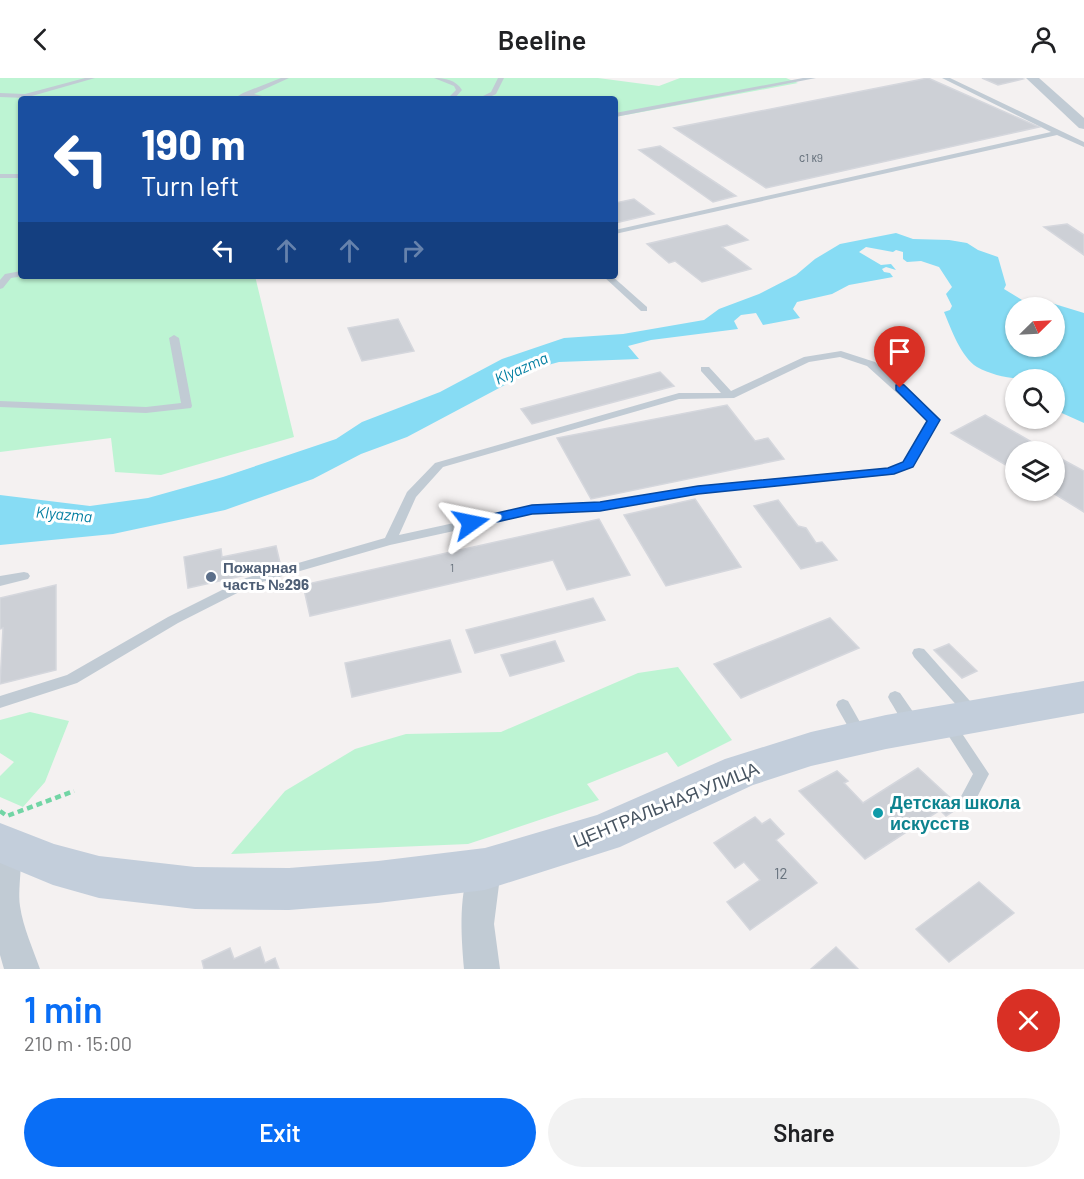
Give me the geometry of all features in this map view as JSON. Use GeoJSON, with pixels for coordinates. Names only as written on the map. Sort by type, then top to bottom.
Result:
{"type":"FeatureCollection","features":[{"type":"Feature","properties":{"kind":"street"},"geometry":{"type":"LineString","coordinates":[[1032,78],[1084,125]]}},
{"type":"Feature","properties":{"kind":"street","name":"ЦЕНТРАЛЬНАЯ УЛИЦА"},"geometry":{"type":"LineString","coordinates":[[4,835],[53,864],[99,877],[195,888],[290,889],[378,882],[485,869],[604,833],[740,772],[811,749],[853,721],[933,715],[1084,697]]}},
{"type":"Feature","properties":{"kind":"street"},"geometry":{"type":"LineString","coordinates":[[4,835],[3,907],[22,969]]}},
{"type":"Feature","properties":{"kind":"street"},"geometry":{"type":"LineString","coordinates":[[482,969],[477,924],[485,869]]}},
{"type":"Feature","properties":{"kind":"lane"},"geometry":{"type":"LineString","coordinates":[[0,95],[25,96],[92,78]]}},
{"type":"Feature","properties":{"kind":"lane"},"geometry":{"type":"LineString","coordinates":[[241,96],[286,78]]}},
{"type":"Feature","properties":{"kind":"lane"},"geometry":{"type":"LineString","coordinates":[[437,78],[456,85],[459,90],[453,96]]}},
{"type":"Feature","properties":{"kind":"lane"},"geometry":{"type":"LineString","coordinates":[[487,96],[494,93],[501,78]]}},
{"type":"Feature","properties":{"kind":"lane"},"geometry":{"type":"LineString","coordinates":[[618,114],[813,78]]}},
{"type":"Feature","properties":{"kind":"lane"},"geometry":{"type":"LineString","coordinates":[[945,78],[1084,145]]}},
{"type":"Feature","properties":{"kind":"lane"},"geometry":{"type":"LineString","coordinates":[[245,94],[255,96]]}},
{"type":"Feature","properties":{"kind":"lane"},"geometry":{"type":"LineString","coordinates":[[618,231],[1059,132]]}},
{"type":"Feature","properties":{"kind":"lane"},"geometry":{"type":"LineString","coordinates":[[0,176],[18,176]]}},
{"type":"Feature","properties":{"kind":"lane"},"geometry":{"type":"LineString","coordinates":[[0,286],[4,277]]}},
{"type":"Feature","properties":{"kind":"lane"},"geometry":{"type":"LineString","coordinates":[[610,279],[644,309]]}},
{"type":"Feature","properties":{"kind":"lane"},"geometry":{"type":"LineString","coordinates":[[0,404],[146,410],[187,406],[174,338]]}},
{"type":"Feature","properties":{"kind":"lane"},"geometry":{"type":"LineString","coordinates":[[0,702],[72,679],[174,620],[251,581],[390,541],[532,510],[600,506],[698,490],[889,471],[908,464],[934,420],[871,364],[841,354],[807,359],[730,396],[679,396],[439,465],[411,495],[390,541]]}},
{"type":"Feature","properties":{"kind":"lane"},"geometry":{"type":"LineString","coordinates":[[705,369],[730,396]]}},
{"type":"Feature","properties":{"kind":"lane"},"geometry":{"type":"LineString","coordinates":[[0,581],[24,576]]}},
{"type":"Feature","properties":{"kind":"lane"},"geometry":{"type":"LineString","coordinates":[[919,653],[933,715],[981,774],[965,804]]}},
{"type":"Feature","properties":{"kind":"path"},"geometry":{"type":"LineString","coordinates":[[4,835],[74,791]]}},
{"type":"Feature","properties":{"kind":"green space"},"geometry":{"type":"Polygon","coordinates":[[[0,78],[598,78],[659,86],[680,78],[786,78],[798,83],[618,116],[618,96],[18,96],[18,279],[256,279],[294,437],[161,475],[115,472],[111,438],[0,452],[0,78]]]}},
{"type":"Feature","properties":{"kind":"green space"},"geometry":{"type":"Polygon","coordinates":[[[678,667],[732,740],[678,767],[667,752],[587,784],[599,800],[468,844],[231,854],[285,791],[355,749],[406,734],[501,732],[638,673],[678,667]]]}},
{"type":"Feature","properties":{"kind":"green space"},"geometry":{"type":"Polygon","coordinates":[[[30,712],[69,721],[45,782],[23,807],[0,797],[0,776],[14,762],[0,753],[0,720],[30,712]]]}},
{"type":"Feature","properties":{"kind":"water","name":"Klyazma"},"geometry":{"type":"Polygon","coordinates":[[[896,233],[913,239],[967,243],[978,250],[998,257],[1006,285],[1004,289],[1017,297],[1005,297],[1005,357],[1065,357],[1065,307],[1084,313],[1084,423],[1065,414],[1065,369],[1005,369],[1005,377],[977,367],[966,357],[944,312],[950,310],[952,306],[946,294],[952,287],[939,267],[921,261],[907,262],[903,259],[903,252],[896,250],[893,252],[866,247],[859,252],[881,265],[891,264],[896,270],[886,267],[882,269],[893,277],[849,285],[832,294],[797,302],[793,309],[800,318],[763,325],[756,313],[741,315],[734,321],[738,329],[651,340],[628,346],[639,359],[559,362],[537,368],[407,437],[361,454],[313,479],[225,510],[113,534],[0,545],[0,495],[90,506],[148,498],[223,477],[336,439],[362,422],[440,392],[502,359],[564,338],[623,334],[704,320],[719,309],[759,294],[796,275],[815,259],[840,244],[896,233]]]}},
{"type":"Feature","properties":{"kind":"building"},"geometry":{"type":"Polygon","coordinates":[[[928,78],[1039,127],[766,188],[674,128],[928,78]]]}},
{"type":"Feature","properties":{"kind":"building"},"geometry":{"type":"Polygon","coordinates":[[[982,78],[1020,78],[1023,79],[998,85],[982,78]]]}},
{"type":"Feature","properties":{"kind":"building"},"geometry":{"type":"Polygon","coordinates":[[[660,146],[736,196],[713,202],[639,150],[660,146]]]}},
{"type":"Feature","properties":{"kind":"building"},"geometry":{"type":"Polygon","coordinates":[[[634,199],[654,214],[618,222],[618,202],[634,199]]]}},
{"type":"Feature","properties":{"kind":"building"},"geometry":{"type":"Polygon","coordinates":[[[1067,224],[1084,235],[1084,255],[1044,227],[1067,224]]]}},
{"type":"Feature","properties":{"kind":"building"},"geometry":{"type":"Polygon","coordinates":[[[727,225],[748,240],[722,247],[751,269],[702,282],[675,261],[669,263],[647,244],[727,225]]]}},
{"type":"Feature","properties":{"kind":"building"},"geometry":{"type":"Polygon","coordinates":[[[398,319],[414,351],[362,361],[348,328],[398,319]]]}},
{"type":"Feature","properties":{"kind":"building"},"geometry":{"type":"Polygon","coordinates":[[[660,372],[674,386],[532,424],[521,409],[660,372]]]}},
{"type":"Feature","properties":{"kind":"building"},"geometry":{"type":"Polygon","coordinates":[[[727,405],[755,441],[768,438],[784,459],[591,499],[557,438],[727,405]]]}},
{"type":"Feature","properties":{"kind":"building"},"geometry":{"type":"Polygon","coordinates":[[[985,415],[1005,427],[1005,429],[1009,429],[1030,441],[1005,441],[1005,465],[951,433],[985,415]]]}},
{"type":"Feature","properties":{"kind":"building"},"geometry":{"type":"Polygon","coordinates":[[[1065,461],[1084,471],[1084,512],[1065,500],[1065,461]]]}},
{"type":"Feature","properties":{"kind":"building"},"geometry":{"type":"Polygon","coordinates":[[[695,499],[741,567],[666,586],[624,515],[695,499]]]}},
{"type":"Feature","properties":{"kind":"building"},"geometry":{"type":"Polygon","coordinates":[[[778,500],[798,526],[806,528],[816,543],[822,542],[837,560],[801,569],[754,506],[778,500]]]}},
{"type":"Feature","properties":{"kind":"building"},"geometry":{"type":"Polygon","coordinates":[[[599,519],[630,575],[567,590],[553,560],[310,616],[303,585],[599,519]]]}},
{"type":"Feature","properties":{"kind":"building","name":"Пожарная часть №296"},"geometry":{"type":"Polygon","coordinates":[[[276,546],[281,567],[188,588],[184,557],[221,549],[222,557],[276,546]]]}},
{"type":"Feature","properties":{"kind":"building"},"geometry":{"type":"Polygon","coordinates":[[[56,585],[56,670],[0,684],[3,628],[0,629],[0,598],[56,585]]]}},
{"type":"Feature","properties":{"kind":"building"},"geometry":{"type":"Polygon","coordinates":[[[593,598],[605,620],[475,653],[466,630],[593,598]]]}},
{"type":"Feature","properties":{"kind":"building"},"geometry":{"type":"Polygon","coordinates":[[[830,618],[859,648],[741,698],[714,664],[830,618]]]}},
{"type":"Feature","properties":{"kind":"building"},"geometry":{"type":"Polygon","coordinates":[[[450,640],[461,672],[352,697],[345,663],[450,640]]]}},
{"type":"Feature","properties":{"kind":"building"},"geometry":{"type":"Polygon","coordinates":[[[555,641],[564,661],[510,676],[501,655],[555,641]]]}},
{"type":"Feature","properties":{"kind":"building"},"geometry":{"type":"Polygon","coordinates":[[[949,644],[977,671],[962,678],[934,650],[949,644]]]}},
{"type":"Feature","properties":{"kind":"building","name":"Детская школа искусств"},"geometry":{"type":"Polygon","coordinates":[[[918,768],[960,807],[946,816],[940,810],[865,859],[799,791],[837,771],[848,781],[844,783],[863,803],[918,768]]]}},
{"type":"Feature","properties":{"kind":"building"},"geometry":{"type":"Polygon","coordinates":[[[755,817],[762,824],[770,819],[784,834],[776,840],[817,883],[750,930],[727,902],[760,880],[744,862],[735,868],[714,843],[755,817]]]}},
{"type":"Feature","properties":{"kind":"building"},"geometry":{"type":"Polygon","coordinates":[[[979,882],[1014,913],[949,962],[916,929],[979,882]]]}},
{"type":"Feature","properties":{"kind":"building"},"geometry":{"type":"Polygon","coordinates":[[[260,947],[265,963],[275,958],[279,969],[204,969],[202,961],[230,948],[234,959],[260,947]]]}},
{"type":"Feature","properties":{"kind":"building"},"geometry":{"type":"Polygon","coordinates":[[[836,947],[858,969],[811,969],[836,947]]]}},
{"type":"Feature","properties":{"kind":"place","name":"Пожарная часть №296"},"geometry":{"type":"Point","coordinates":[211,577]}},
{"type":"Feature","properties":{"kind":"place","name":"Детская школа искусств"},"geometry":{"type":"Point","coordinates":[878,813]}},
{"type":"Feature","properties":{"kind":"route"},"geometry":{"type":"LineString","coordinates":[[471,523],[532,510],[600,506],[698,490],[889,471],[908,464],[934,420],[900,388]]}}]}
